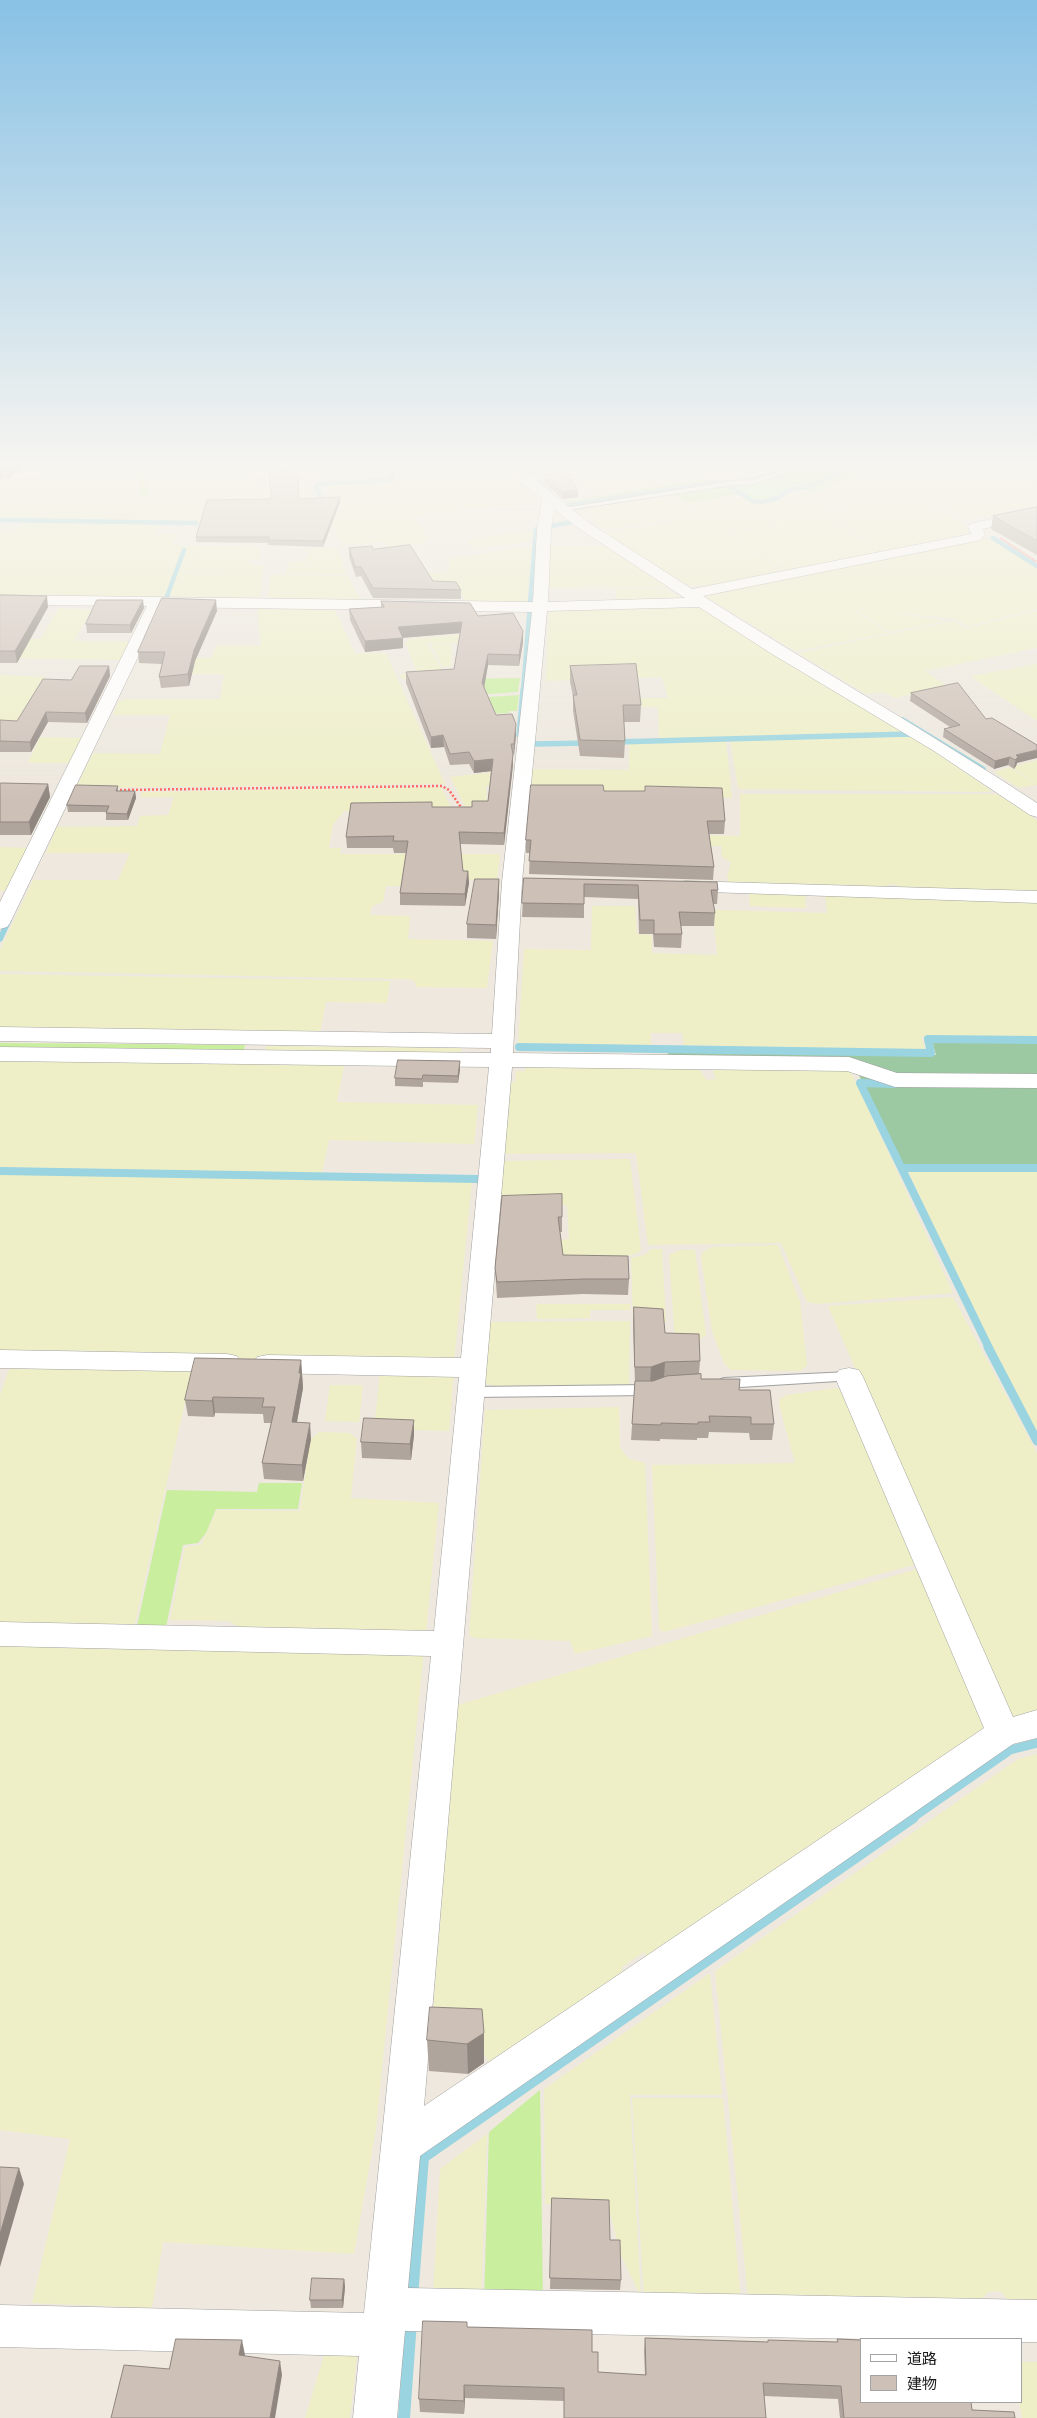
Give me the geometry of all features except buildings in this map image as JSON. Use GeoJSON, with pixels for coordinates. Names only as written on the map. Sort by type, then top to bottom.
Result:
{"type":"FeatureCollection","features":[{"type":"Feature","properties":{"kind":"street"},"geometry":{"type":"LineString","coordinates":[[374,2418],[386,2322],[401,2145],[437,1644],[467,1374],[494,1050],[522,882],[533,606],[537,577]]}},
{"type":"Feature","properties":{"kind":"street"},"geometry":{"type":"LineString","coordinates":[[664,577],[842,691],[940,747],[1037,812]]}},
{"type":"Feature","properties":{"kind":"street"},"geometry":{"type":"LineString","coordinates":[[0,600],[533,606],[694,596],[784,577]]}},
{"type":"Feature","properties":{"kind":"street"},"geometry":{"type":"LineString","coordinates":[[0,923],[156,603]]}},
{"type":"Feature","properties":{"kind":"street"},"geometry":{"type":"LineString","coordinates":[[671,886],[1037,897]]}},
{"type":"Feature","properties":{"kind":"street"},"geometry":{"type":"LineString","coordinates":[[0,1034],[848,1064],[895,1080],[1037,1081]]}},
{"type":"Feature","properties":{"kind":"street"},"geometry":{"type":"LineString","coordinates":[[0,1054],[494,1050]]}},
{"type":"Feature","properties":{"kind":"street"},"geometry":{"type":"LineString","coordinates":[[0,1359],[467,1374]]}},
{"type":"Feature","properties":{"kind":"street"},"geometry":{"type":"LineString","coordinates":[[848,1378],[1003,1734]]}},
{"type":"Feature","properties":{"kind":"street"},"geometry":{"type":"LineString","coordinates":[[0,1634],[437,1644]]}},
{"type":"Feature","properties":{"kind":"street"},"geometry":{"type":"LineString","coordinates":[[401,2145],[1003,1734],[1037,1724]]}},
{"type":"Feature","properties":{"kind":"street"},"geometry":{"type":"LineString","coordinates":[[0,2326],[386,2322],[1037,2321]]}},
{"type":"Feature","properties":{"kind":"lane"},"geometry":{"type":"LineString","coordinates":[[467,1374],[652,1390],[664,1385]]}},
{"type":"Feature","properties":{"kind":"lane"},"geometry":{"type":"LineString","coordinates":[[714,1384],[848,1378]]}},
{"type":"Feature","properties":{"kind":"path"},"geometry":{"type":"LineString","coordinates":[[114,790],[442,786],[449,790],[463,810],[466,811]]}},
{"type":"Feature","properties":{"kind":"green space"},"geometry":{"type":"Polygon","coordinates":[[[0,577],[173,577],[166,597],[0,598],[0,577]]]}},
{"type":"Feature","properties":{"kind":"green space"},"geometry":{"type":"Polygon","coordinates":[[[176,577],[263,577],[260,597],[241,597],[240,600],[169,598],[176,577]]]}},
{"type":"Feature","properties":{"kind":"green space"},"geometry":{"type":"Polygon","coordinates":[[[270,577],[348,577],[361,601],[268,600],[270,577]]]}},
{"type":"Feature","properties":{"kind":"green space"},"geometry":{"type":"Polygon","coordinates":[[[405,577],[529,577],[527,604],[466,603],[457,585],[411,589],[405,577]]]}},
{"type":"Feature","properties":{"kind":"green space"},"geometry":{"type":"Polygon","coordinates":[[[549,577],[654,577],[669,587],[548,588],[549,577]]]}},
{"type":"Feature","properties":{"kind":"green space"},"geometry":{"type":"Polygon","coordinates":[[[673,577],[770,577],[708,589],[701,585],[687,586],[673,577]]]}},
{"type":"Feature","properties":{"kind":"green space"},"geometry":{"type":"Polygon","coordinates":[[[794,577],[1037,577],[1037,609],[968,626],[954,619],[875,610],[947,621],[890,632],[856,611],[870,610],[853,610],[889,633],[795,651],[703,595],[794,577]]]}},
{"type":"Feature","properties":{"kind":"green space"},"geometry":{"type":"Polygon","coordinates":[[[615,589],[666,589],[681,598],[682,601],[617,603],[615,589]]]}},
{"type":"Feature","properties":{"kind":"green space"},"geometry":{"type":"Polygon","coordinates":[[[694,603],[908,732],[661,739],[659,737],[658,707],[630,707],[629,698],[668,698],[662,677],[546,681],[549,608],[694,603]]]}},
{"type":"Feature","properties":{"kind":"green space"},"geometry":{"type":"Polygon","coordinates":[[[257,607],[324,608],[325,610],[335,610],[355,653],[386,653],[445,784],[76,788],[93,753],[160,754],[170,715],[113,715],[119,701],[127,699],[220,699],[224,674],[177,674],[183,658],[211,658],[216,646],[261,646],[257,607]]]}},
{"type":"Feature","properties":{"kind":"green space"},"geometry":{"type":"Polygon","coordinates":[[[59,608],[91,610],[74,641],[132,642],[123,660],[0,658],[0,639],[40,639],[59,608]]]}},
{"type":"Feature","properties":{"kind":"green space"},"geometry":{"type":"Polygon","coordinates":[[[1037,611],[1037,648],[925,671],[947,686],[895,698],[884,692],[866,694],[798,653],[953,621],[966,628],[1037,611]]]}},
{"type":"Feature","properties":{"kind":"green space"},"geometry":{"type":"Polygon","coordinates":[[[523,629],[522,641],[518,643],[427,643],[443,671],[401,679],[400,675],[417,672],[405,643],[410,639],[523,629]]]}},
{"type":"Feature","properties":{"kind":"green space"},"geometry":{"type":"Polygon","coordinates":[[[431,644],[452,644],[451,667],[443,667],[431,644]]]}},
{"type":"Feature","properties":{"kind":"green space"},"geometry":{"type":"Polygon","coordinates":[[[1037,664],[1037,721],[970,676],[1037,664]]]}},
{"type":"Feature","properties":{"kind":"green space"},"geometry":{"type":"Polygon","coordinates":[[[0,675],[45,677],[18,729],[0,729],[0,675]]]}},
{"type":"Feature","properties":{"kind":"green space"},"geometry":{"type":"Polygon","coordinates":[[[520,678],[518,692],[489,694],[458,693],[441,679],[520,678]]]}},
{"type":"Feature","properties":{"kind":"green space"},"geometry":{"type":"Polygon","coordinates":[[[519,695],[517,711],[509,711],[509,713],[485,714],[457,699],[519,695]]]}},
{"type":"Feature","properties":{"kind":"green space"},"geometry":{"type":"Polygon","coordinates":[[[910,735],[992,791],[740,789],[738,787],[730,741],[910,735]]]}},
{"type":"Feature","properties":{"kind":"green space"},"geometry":{"type":"Polygon","coordinates":[[[40,737],[83,738],[70,763],[28,763],[40,737]]]}},
{"type":"Feature","properties":{"kind":"green space"},"geometry":{"type":"Polygon","coordinates":[[[726,741],[732,798],[528,794],[530,769],[629,770],[629,744],[726,741]]]}},
{"type":"Feature","properties":{"kind":"green space"},"geometry":{"type":"Polygon","coordinates":[[[1037,760],[1037,785],[1012,767],[1037,760]]]}},
{"type":"Feature","properties":{"kind":"green space"},"geometry":{"type":"Polygon","coordinates":[[[1010,767],[1036,785],[1019,788],[994,772],[1010,767]]]}},
{"type":"Feature","properties":{"kind":"green space"},"geometry":{"type":"Polygon","coordinates":[[[505,771],[508,786],[486,786],[487,807],[465,806],[450,777],[505,771]]]}},
{"type":"Feature","properties":{"kind":"green space"},"geometry":{"type":"Polygon","coordinates":[[[441,787],[451,810],[344,811],[333,825],[329,848],[341,848],[340,854],[500,854],[497,880],[421,879],[419,886],[386,886],[383,902],[372,906],[370,915],[408,916],[410,918],[408,939],[493,941],[487,988],[416,987],[415,982],[412,980],[403,979],[0,971],[0,950],[33,880],[118,880],[130,853],[46,853],[57,827],[137,826],[140,816],[168,815],[174,797],[140,797],[142,792],[441,787]]]}},
{"type":"Feature","properties":{"kind":"green space"},"geometry":{"type":"Polygon","coordinates":[[[740,794],[997,794],[1037,820],[1037,895],[901,891],[899,886],[894,884],[887,885],[887,891],[730,885],[727,877],[731,862],[722,857],[721,846],[602,842],[602,833],[740,836],[740,794]]]}},
{"type":"Feature","properties":{"kind":"green space"},"geometry":{"type":"Polygon","coordinates":[[[0,847],[28,848],[6,891],[0,891],[0,847]]]}},
{"type":"Feature","properties":{"kind":"green space"},"geometry":{"type":"Polygon","coordinates":[[[749,891],[805,893],[806,908],[750,906],[749,891]]]}},
{"type":"Feature","properties":{"kind":"green space"},"geometry":{"type":"Polygon","coordinates":[[[825,894],[1037,900],[1037,1038],[922,1036],[925,1050],[684,1045],[682,1033],[651,1033],[651,1045],[518,1043],[524,949],[591,950],[592,906],[635,906],[637,934],[652,935],[652,953],[717,955],[713,912],[717,910],[827,913],[825,894]]]}},
{"type":"Feature","properties":{"kind":"green space"},"geometry":{"type":"Polygon","coordinates":[[[0,974],[390,981],[387,1003],[326,1002],[320,1033],[0,1029],[0,974]]]}},
{"type":"Feature","properties":{"kind":"green space"},"geometry":{"type":"Polygon","coordinates":[[[932,1041],[1037,1042],[1037,1170],[906,1170],[852,1061],[669,1060],[667,1050],[936,1055],[932,1041]]]}},
{"type":"Feature","properties":{"kind":"green space"},"geometry":{"type":"Polygon","coordinates":[[[0,1043],[245,1045],[243,1053],[0,1050],[0,1043]]]}},
{"type":"Feature","properties":{"kind":"green space"},"geometry":{"type":"Polygon","coordinates":[[[266,1046],[461,1048],[460,1056],[265,1053],[266,1046]]]}},
{"type":"Feature","properties":{"kind":"green space"},"geometry":{"type":"Polygon","coordinates":[[[0,1057],[345,1061],[337,1102],[478,1105],[474,1144],[329,1140],[322,1173],[0,1167],[0,1057]]]}},
{"type":"Feature","properties":{"kind":"green space"},"geometry":{"type":"Polygon","coordinates":[[[526,1065],[698,1067],[706,1080],[716,1079],[712,1068],[850,1070],[953,1293],[817,1304],[807,1302],[781,1243],[648,1245],[636,1153],[500,1154],[505,1081],[515,1082],[516,1071],[525,1071],[526,1065]]]}},
{"type":"Feature","properties":{"kind":"green space"},"geometry":{"type":"Polygon","coordinates":[[[630,1159],[641,1250],[638,1253],[622,1258],[567,1257],[560,1253],[560,1240],[569,1239],[567,1205],[498,1206],[502,1161],[630,1159]]]}},
{"type":"Feature","properties":{"kind":"green space"},"geometry":{"type":"Polygon","coordinates":[[[908,1171],[1037,1171],[1037,1434],[965,1295],[908,1171]]]}},
{"type":"Feature","properties":{"kind":"green space"},"geometry":{"type":"Polygon","coordinates":[[[0,1174],[472,1181],[454,1362],[85,1356],[86,1351],[43,1350],[40,1357],[0,1356],[0,1174]]]}},
{"type":"Feature","properties":{"kind":"green space"},"geometry":{"type":"Polygon","coordinates":[[[778,1245],[800,1302],[807,1365],[801,1371],[731,1370],[724,1363],[712,1331],[701,1258],[702,1253],[712,1247],[778,1245]]]}},
{"type":"Feature","properties":{"kind":"green space"},"geometry":{"type":"Polygon","coordinates":[[[652,1249],[662,1249],[666,1322],[633,1321],[631,1258],[644,1255],[652,1249]]]}},
{"type":"Feature","properties":{"kind":"green space"},"geometry":{"type":"Polygon","coordinates":[[[680,1250],[695,1250],[706,1335],[696,1342],[675,1342],[669,1255],[680,1250]]]}},
{"type":"Feature","properties":{"kind":"green space"},"geometry":{"type":"Polygon","coordinates":[[[953,1297],[1037,1453],[1037,1714],[1012,1719],[1006,1713],[828,1306],[953,1297]]]}},
{"type":"Feature","properties":{"kind":"green space"},"geometry":{"type":"Polygon","coordinates":[[[536,1304],[630,1304],[630,1310],[590,1310],[590,1318],[537,1319],[536,1304]]]}},
{"type":"Feature","properties":{"kind":"green space"},"geometry":{"type":"Polygon","coordinates":[[[630,1321],[629,1385],[494,1386],[485,1383],[488,1322],[630,1321]]]}},
{"type":"Feature","properties":{"kind":"green space"},"geometry":{"type":"Polygon","coordinates":[[[10,1367],[193,1367],[134,1627],[0,1624],[0,1395],[10,1367]]]}},
{"type":"Feature","properties":{"kind":"green space"},"geometry":{"type":"Polygon","coordinates":[[[380,1372],[454,1373],[449,1431],[374,1429],[380,1372]]]}},
{"type":"Feature","properties":{"kind":"green space"},"geometry":{"type":"Polygon","coordinates":[[[330,1385],[363,1385],[359,1422],[325,1421],[330,1385]]]}},
{"type":"Feature","properties":{"kind":"green space"},"geometry":{"type":"Polygon","coordinates":[[[836,1388],[842,1390],[917,1564],[664,1632],[659,1629],[652,1465],[795,1463],[779,1405],[780,1399],[787,1395],[836,1388]]]}},
{"type":"Feature","properties":{"kind":"green space"},"geometry":{"type":"Polygon","coordinates":[[[619,1407],[620,1448],[629,1459],[645,1463],[652,1636],[575,1654],[570,1641],[475,1638],[469,1635],[485,1410],[619,1407]]]}},
{"type":"Feature","properties":{"kind":"green space"},"geometry":{"type":"Polygon","coordinates":[[[319,1432],[350,1433],[357,1439],[351,1498],[439,1503],[426,1632],[239,1627],[229,1621],[170,1620],[185,1547],[201,1545],[217,1510],[300,1511],[310,1440],[319,1432]]]}},
{"type":"Feature","properties":{"kind":"green space"},"geometry":{"type":"Polygon","coordinates":[[[259,1483],[302,1483],[298,1509],[216,1509],[206,1533],[198,1543],[183,1545],[166,1627],[137,1626],[167,1490],[257,1492],[259,1483]]]}},
{"type":"Feature","properties":{"kind":"green space"},"geometry":{"type":"Polygon","coordinates":[[[920,1568],[990,1732],[648,1961],[644,1952],[622,1967],[622,1981],[499,2065],[489,2062],[474,2038],[431,2036],[458,1705],[920,1568]]]}},
{"type":"Feature","properties":{"kind":"green space"},"geometry":{"type":"Polygon","coordinates":[[[0,1641],[424,1651],[376,2129],[354,2254],[163,2242],[152,2308],[32,2303],[70,2139],[0,2130],[0,1641]]]}},
{"type":"Feature","properties":{"kind":"green space"},"geometry":{"type":"Polygon","coordinates":[[[1037,1754],[1037,2310],[1014,2306],[1000,2291],[988,2292],[973,2308],[748,2298],[715,1971],[1018,1759],[1037,1754]]]}},
{"type":"Feature","properties":{"kind":"green space"},"geometry":{"type":"Polygon","coordinates":[[[710,1973],[722,2095],[630,2095],[641,2297],[621,2255],[608,2205],[545,2204],[544,2089],[710,1973]]]}},
{"type":"Feature","properties":{"kind":"green space"},"geometry":{"type":"Polygon","coordinates":[[[540,2090],[543,2302],[484,2302],[489,2132],[540,2090]]]}},
{"type":"Feature","properties":{"kind":"green space"},"geometry":{"type":"Polygon","coordinates":[[[632,2098],[723,2098],[741,2303],[644,2301],[632,2098]]]}},
{"type":"Feature","properties":{"kind":"green space"},"geometry":{"type":"Polygon","coordinates":[[[487,2134],[481,2302],[433,2295],[440,2169],[487,2134]]]}},
{"type":"Feature","properties":{"kind":"green space"},"geometry":{"type":"Polygon","coordinates":[[[327,2346],[358,2347],[350,2418],[305,2418],[327,2346]]]}},
{"type":"Feature","properties":{"kind":"green space"},"geometry":{"type":"Polygon","coordinates":[[[1022,2362],[1037,2362],[1037,2418],[1022,2418],[1019,2403],[1022,2403],[1022,2362]]]}},
{"type":"Feature","properties":{"kind":"waterway"},"geometry":{"type":"LineString","coordinates":[[166,599],[174,577]]}},
{"type":"Feature","properties":{"kind":"waterway"},"geometry":{"type":"LineString","coordinates":[[523,691],[532,577]]}},
{"type":"Feature","properties":{"kind":"waterway"},"geometry":{"type":"LineString","coordinates":[[519,735],[523,690]]}},
{"type":"Feature","properties":{"kind":"waterway"},"geometry":{"type":"LineString","coordinates":[[903,720],[983,769]]}},
{"type":"Feature","properties":{"kind":"waterway"},"geometry":{"type":"LineString","coordinates":[[615,742],[910,734],[915,736]]}},
{"type":"Feature","properties":{"kind":"waterway"},"geometry":{"type":"LineString","coordinates":[[535,744],[588,743]]}},
{"type":"Feature","properties":{"kind":"waterway"},"geometry":{"type":"LineString","coordinates":[[0,939],[9,920]]}},
{"type":"Feature","properties":{"kind":"waterway"},"geometry":{"type":"LineString","coordinates":[[519,1047],[931,1053],[928,1039],[1037,1040]]}},
{"type":"Feature","properties":{"kind":"waterway"},"geometry":{"type":"LineString","coordinates":[[895,1084],[860,1083],[989,1348]]}},
{"type":"Feature","properties":{"kind":"waterway"},"geometry":{"type":"LineString","coordinates":[[903,1168],[1037,1168]]}},
{"type":"Feature","properties":{"kind":"waterway"},"geometry":{"type":"LineString","coordinates":[[0,1171],[479,1179]]}},
{"type":"Feature","properties":{"kind":"waterway"},"geometry":{"type":"LineString","coordinates":[[988,1347],[1037,1441]]}},
{"type":"Feature","properties":{"kind":"waterway"},"geometry":{"type":"LineString","coordinates":[[912,1818],[1010,1750],[1037,1743]]}},
{"type":"Feature","properties":{"kind":"waterway"},"geometry":{"type":"LineString","coordinates":[[412,2297],[423,2157],[913,1817]]}},
{"type":"Feature","properties":{"kind":"waterway"},"geometry":{"type":"LineString","coordinates":[[404,2418],[411,2321]]}}]}
